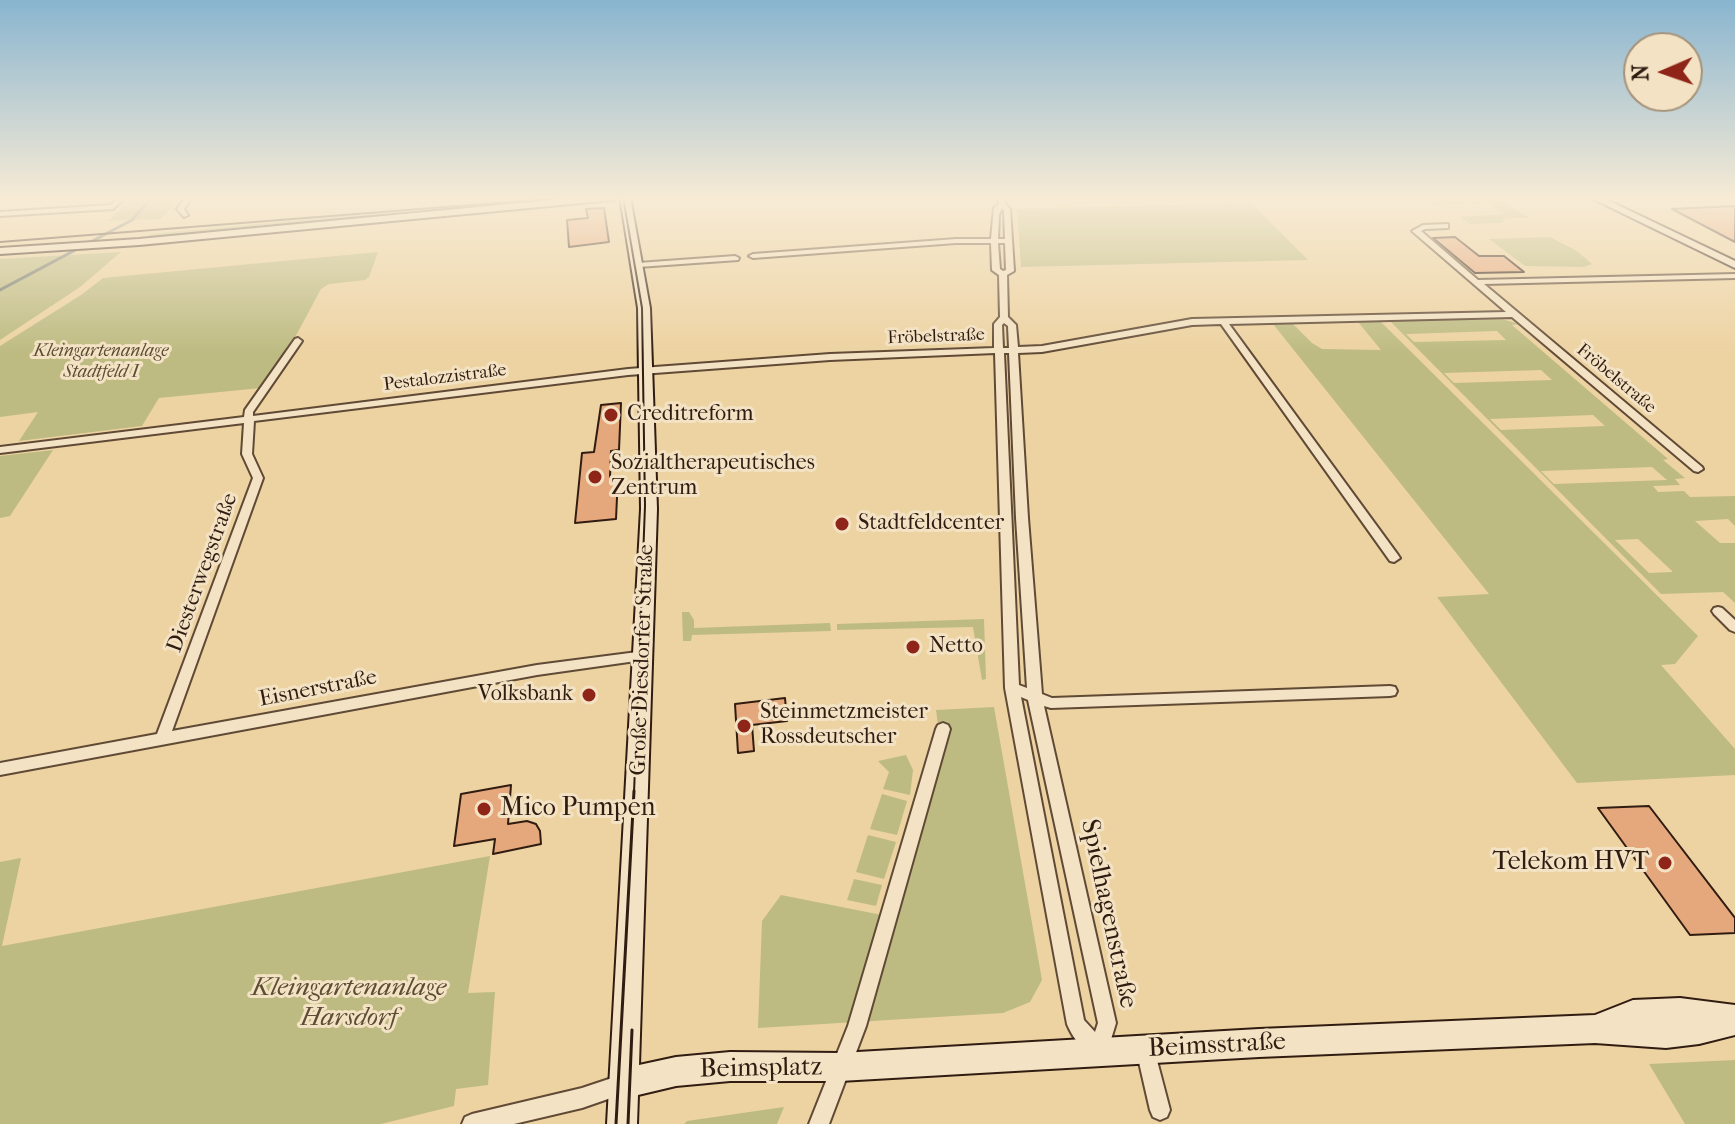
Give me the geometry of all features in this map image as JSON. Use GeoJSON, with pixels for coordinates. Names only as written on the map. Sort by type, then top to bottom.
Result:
{"type":"FeatureCollection","features":[{"type":"Feature","properties":{"kind":"main road"},"geometry":{"type":"LineString","coordinates":[[0,251],[26,249]]}},
{"type":"Feature","properties":{"kind":"main road","name":"Große Diesdorfer Straße"},"geometry":{"type":"LineString","coordinates":[[622,1124],[645,656],[649,509],[644,308],[635,249]]}},
{"type":"Feature","properties":{"kind":"main road"},"geometry":{"type":"LineString","coordinates":[[1703,249],[1735,265]]}},
{"type":"Feature","properties":{"kind":"main road","name":"Beimsstraße"},"geometry":{"type":"LineString","coordinates":[[840,1067],[1145,1049],[1595,1029],[1646,1035],[1695,1033],[1735,1020]]}},
{"type":"Feature","properties":{"kind":"main road","name":"Beimsplatz"},"geometry":{"type":"LineString","coordinates":[[624,1084],[674,1070],[773,1065],[840,1067]]}},
{"type":"Feature","properties":{"kind":"street"},"geometry":{"type":"LineString","coordinates":[[753,256],[842,249]]}},
{"type":"Feature","properties":{"kind":"street","name":"Spielhagenstraße"},"geometry":{"type":"LineString","coordinates":[[995,249],[996,270],[1003,274]]}},
{"type":"Feature","properties":{"kind":"street","name":"Spielhagenstraße"},"geometry":{"type":"LineString","coordinates":[[1003,274],[1010,271],[1009,249]]}},
{"type":"Feature","properties":{"kind":"street","name":"Fröbelstraße"},"geometry":{"type":"LineString","coordinates":[[1437,249],[1698,469]]}},
{"type":"Feature","properties":{"kind":"street"},"geometry":{"type":"LineString","coordinates":[[638,265],[735,258]]}},
{"type":"Feature","properties":{"kind":"street","name":"Spielhagenstraße"},"geometry":{"type":"LineString","coordinates":[[1003,274],[1004,318],[998,324],[1006,351],[1035,699],[1107,1023],[1098,1052]]}},
{"type":"Feature","properties":{"kind":"street"},"geometry":{"type":"LineString","coordinates":[[1475,282],[1735,276]]}},
{"type":"Feature","properties":{"kind":"street","name":"Fröbelstraße"},"geometry":{"type":"LineString","coordinates":[[647,370],[830,357],[1006,351],[1070,345],[1162,325],[1223,321],[1513,314]]}},
{"type":"Feature","properties":{"kind":"street"},"geometry":{"type":"LineString","coordinates":[[1223,321],[1394,558]]}},
{"type":"Feature","properties":{"kind":"street"},"geometry":{"type":"LineString","coordinates":[[247,418],[249,410],[298,341]]}},
{"type":"Feature","properties":{"kind":"street","name":"Spielhagenstraße"},"geometry":{"type":"LineString","coordinates":[[1006,351],[1012,688],[1076,1024],[1098,1052]]}},
{"type":"Feature","properties":{"kind":"street","name":"Pestalozzistraße"},"geometry":{"type":"LineString","coordinates":[[0,450],[647,370]]}},
{"type":"Feature","properties":{"kind":"street","name":"Diesterwegstraße"},"geometry":{"type":"LineString","coordinates":[[162,740],[258,478],[247,454],[250,430],[247,418]]}},
{"type":"Feature","properties":{"kind":"street"},"geometry":{"type":"LineString","coordinates":[[1718,611],[1735,627]]}},
{"type":"Feature","properties":{"kind":"street","name":"Eisnerstraße"},"geometry":{"type":"LineString","coordinates":[[0,769],[537,670],[645,656]]}},
{"type":"Feature","properties":{"kind":"street"},"geometry":{"type":"LineString","coordinates":[[1012,688],[1051,703],[1390,691]]}},
{"type":"Feature","properties":{"kind":"street"},"geometry":{"type":"LineString","coordinates":[[840,1067],[857,1026],[943,729]]}},
{"type":"Feature","properties":{"kind":"street"},"geometry":{"type":"LineString","coordinates":[[1145,1049],[1160,1110]]}},
{"type":"Feature","properties":{"kind":"street","name":"Beimsplatz"},"geometry":{"type":"LineString","coordinates":[[819,1124],[840,1067]]}},
{"type":"Feature","properties":{"kind":"street"},"geometry":{"type":"LineString","coordinates":[[472,1124],[582,1098],[624,1084]]}},
{"type":"Feature","properties":{"kind":"green space"},"geometry":{"type":"Polygon","coordinates":[[[1020,249],[1297,249],[1308,260],[1021,267],[1020,249]]]}},
{"type":"Feature","properties":{"kind":"green space"},"geometry":{"type":"Polygon","coordinates":[[[1503,249],[1574,249],[1592,264],[1584,267],[1525,266],[1503,249]]]}},
{"type":"Feature","properties":{"kind":"green space"},"geometry":{"type":"Polygon","coordinates":[[[121,252],[80,287],[0,340],[0,259],[121,252]]]}},
{"type":"Feature","properties":{"kind":"green space","name":"Kleingartenanlage Stadtfeld I"},"geometry":{"type":"Polygon","coordinates":[[[378,252],[365,280],[329,284],[321,289],[292,343],[261,388],[159,398],[142,426],[19,441],[38,412],[0,417],[0,346],[103,278],[378,252]]]}},
{"type":"Feature","properties":{"kind":"green space"},"geometry":{"type":"Polygon","coordinates":[[[1502,319],[1519,324],[1512,325],[1668,459],[1663,460],[1685,478],[1675,479],[1680,485],[1653,486],[1658,492],[1684,491],[1690,497],[1735,496],[1735,526],[1728,519],[1695,521],[1720,543],[1735,543],[1735,603],[1723,592],[1661,594],[1390,321],[1502,319]],[[1497,331],[1406,334],[1414,342],[1506,340],[1497,331]],[[1541,370],[1444,373],[1454,383],[1552,380],[1541,370]],[[1593,415],[1490,419],[1501,430],[1605,426],[1593,415]],[[1652,467],[1541,471],[1554,484],[1667,480],[1652,467]],[[1638,539],[1615,540],[1649,573],[1672,571],[1638,539]]]}},
{"type":"Feature","properties":{"kind":"green space"},"geometry":{"type":"Polygon","coordinates":[[[1380,321],[1698,636],[1675,664],[1661,665],[1735,749],[1735,775],[1577,783],[1437,597],[1489,594],[1273,324],[1293,324],[1322,349],[1381,350],[1358,322],[1380,321]]]}},
{"type":"Feature","properties":{"kind":"green space"},"geometry":{"type":"Polygon","coordinates":[[[53,450],[10,516],[0,518],[0,456],[53,450]]]}},
{"type":"Feature","properties":{"kind":"green space"},"geometry":{"type":"Polygon","coordinates":[[[682,612],[689,612],[694,628],[830,623],[831,631],[692,635],[691,641],[683,641],[682,612]]]}},
{"type":"Feature","properties":{"kind":"green space"},"geometry":{"type":"Polygon","coordinates":[[[984,619],[986,679],[982,680],[973,627],[837,630],[837,624],[984,619]]]}},
{"type":"Feature","properties":{"kind":"green space"},"geometry":{"type":"Polygon","coordinates":[[[994,707],[1042,980],[1030,1002],[1003,1013],[758,1028],[762,921],[781,895],[897,918],[941,748],[936,710],[994,707]]]}},
{"type":"Feature","properties":{"kind":"green space"},"geometry":{"type":"Polygon","coordinates":[[[906,755],[913,770],[910,795],[883,789],[889,772],[878,761],[906,755]]]}},
{"type":"Feature","properties":{"kind":"green space"},"geometry":{"type":"Polygon","coordinates":[[[882,794],[907,801],[897,835],[870,829],[882,794]]]}},
{"type":"Feature","properties":{"kind":"green space"},"geometry":{"type":"Polygon","coordinates":[[[868,835],[896,842],[884,879],[856,872],[868,835]]]}},
{"type":"Feature","properties":{"kind":"green space","name":"Kleingartenanlage Harsdorf"},"geometry":{"type":"Polygon","coordinates":[[[490,856],[468,993],[495,992],[488,1085],[456,1089],[454,1106],[381,1124],[0,1124],[0,862],[21,858],[2,946],[490,856]]]}},
{"type":"Feature","properties":{"kind":"green space"},"geometry":{"type":"Polygon","coordinates":[[[854,879],[882,885],[876,906],[847,900],[854,879]]]}},
{"type":"Feature","properties":{"kind":"green space"},"geometry":{"type":"Polygon","coordinates":[[[1735,1060],[1735,1124],[1685,1124],[1649,1064],[1735,1060]]]}},
{"type":"Feature","properties":{"kind":"green space"},"geometry":{"type":"Polygon","coordinates":[[[784,1107],[777,1124],[684,1124],[687,1121],[784,1107]]]}},
{"type":"Feature","properties":{"kind":"building"},"geometry":{"type":"Polygon","coordinates":[[[1447,249],[1471,249],[1479,256],[1504,256],[1524,272],[1475,273],[1447,249]]]}},
{"type":"Feature","properties":{"kind":"building","name":"Sozialtherapeutisches Zentrum"},"geometry":{"type":"Polygon","coordinates":[[[621,403],[619,450],[611,451],[610,477],[618,476],[616,519],[575,523],[582,453],[594,452],[601,405],[621,403]]]}},
{"type":"Feature","properties":{"kind":"building","name":"Steinmetzmeister Rossdeutscher"},"geometry":{"type":"Polygon","coordinates":[[[785,698],[787,721],[752,725],[754,751],[738,753],[735,704],[785,698]]]}},
{"type":"Feature","properties":{"kind":"building","name":"Mico Pumpen"},"geometry":{"type":"Polygon","coordinates":[[[511,785],[508,824],[527,821],[536,824],[541,844],[493,854],[495,839],[454,846],[461,794],[511,785]]]}},
{"type":"Feature","properties":{"kind":"building","name":"Telekom HVT"},"geometry":{"type":"Polygon","coordinates":[[[1649,806],[1735,918],[1735,933],[1690,935],[1598,808],[1649,806]]]}},
{"type":"Feature","properties":{"kind":"waterway"},"geometry":{"type":"LineString","coordinates":[[0,290],[76,249]]}},
{"type":"Feature","properties":{"kind":"tram line"},"geometry":{"type":"LineString","coordinates":[[632,249],[642,308],[645,506],[634,793]]}},
{"type":"Feature","properties":{"kind":"tram line"},"geometry":{"type":"LineString","coordinates":[[616,1124],[634,791]]}},
{"type":"Feature","properties":{"kind":"tram line"},"geometry":{"type":"LineString","coordinates":[[628,1124],[632,1030]]}},
{"type":"Feature","properties":{"kind":"place","name":"Creditreform"},"geometry":{"type":"Point","coordinates":[611,415]}},
{"type":"Feature","properties":{"kind":"place","name":"Sozialtherapeutisches Zentrum"},"geometry":{"type":"Point","coordinates":[595,477]}},
{"type":"Feature","properties":{"kind":"place","name":"Stadtfeldcenter"},"geometry":{"type":"Point","coordinates":[842,524]}},
{"type":"Feature","properties":{"kind":"place","name":"Netto"},"geometry":{"type":"Point","coordinates":[913,647]}},
{"type":"Feature","properties":{"kind":"place","name":"Volksbank"},"geometry":{"type":"Point","coordinates":[589,695]}},
{"type":"Feature","properties":{"kind":"place","name":"Steinmetzmeister Rossdeutscher"},"geometry":{"type":"Point","coordinates":[744,726]}},
{"type":"Feature","properties":{"kind":"place","name":"Mico Pumpen"},"geometry":{"type":"Point","coordinates":[484,809]}},
{"type":"Feature","properties":{"kind":"place","name":"Telekom HVT"},"geometry":{"type":"Point","coordinates":[1665,863]}}]}
